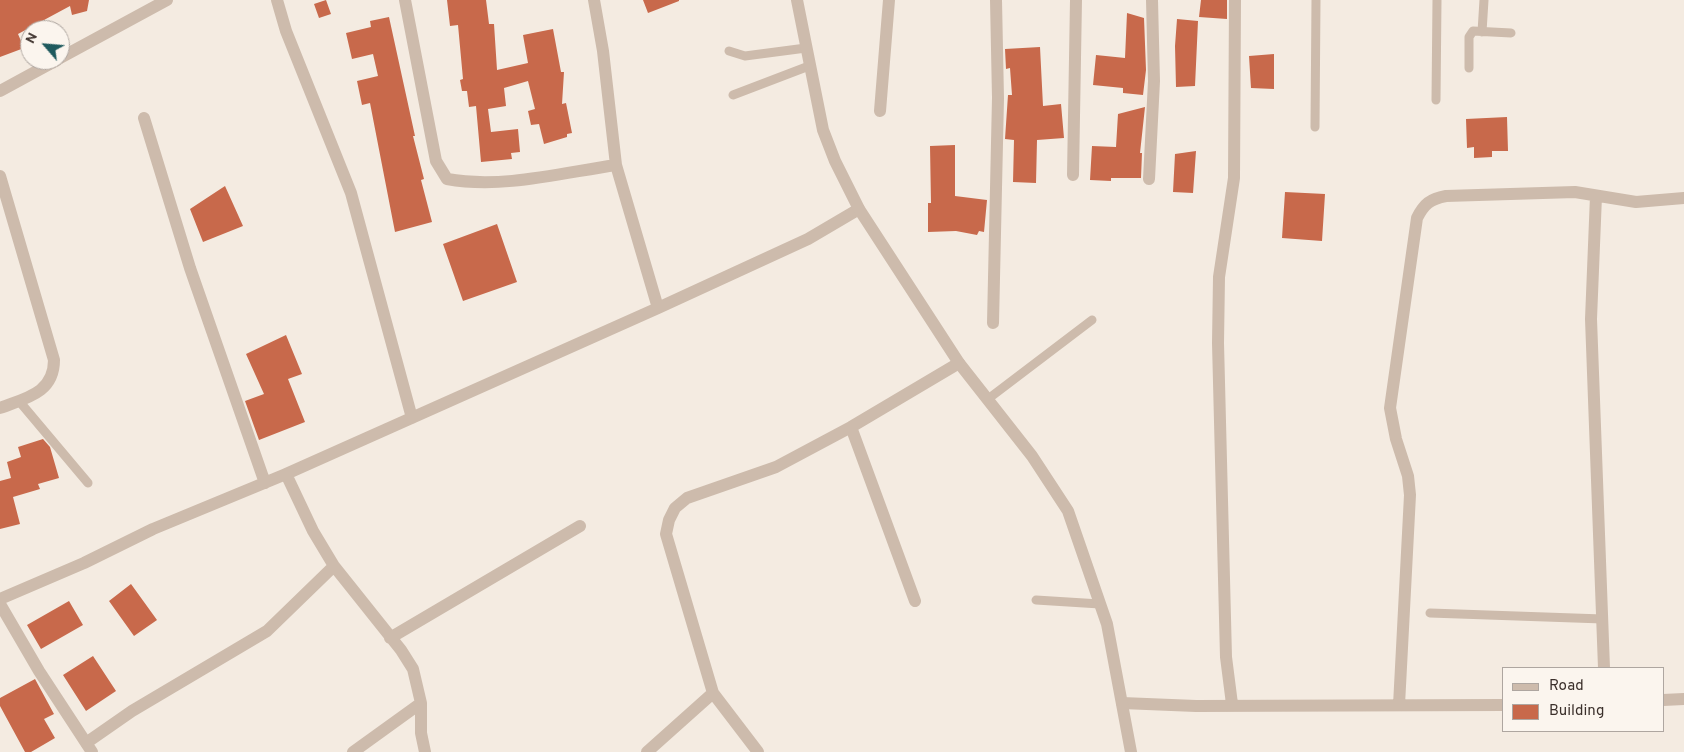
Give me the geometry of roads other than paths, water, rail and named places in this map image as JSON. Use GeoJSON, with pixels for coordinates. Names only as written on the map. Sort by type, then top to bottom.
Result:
{"type":"FeatureCollection","features":[{"type":"Feature","properties":{"kind":"street"},"geometry":{"type":"LineString","coordinates":[[70,53],[167,0]]}},
{"type":"Feature","properties":{"kind":"street"},"geometry":{"type":"LineString","coordinates":[[277,0],[286,31],[351,193],[412,418]]}},
{"type":"Feature","properties":{"kind":"street"},"geometry":{"type":"LineString","coordinates":[[405,0],[436,160],[447,179],[467,182],[502,182],[616,165]]}},
{"type":"Feature","properties":{"kind":"street"},"geometry":{"type":"LineString","coordinates":[[594,0],[603,51],[616,165],[658,308]]}},
{"type":"Feature","properties":{"kind":"street"},"geometry":{"type":"LineString","coordinates":[[797,0],[823,130],[835,161],[859,208],[959,363],[1032,456],[1068,511],[1107,624],[1131,752]]}},
{"type":"Feature","properties":{"kind":"street"},"geometry":{"type":"LineString","coordinates":[[880,112],[889,0]]}},
{"type":"Feature","properties":{"kind":"street"},"geometry":{"type":"LineString","coordinates":[[993,323],[998,98],[996,0]]}},
{"type":"Feature","properties":{"kind":"street"},"geometry":{"type":"LineString","coordinates":[[1073,175],[1076,0]]}},
{"type":"Feature","properties":{"kind":"street"},"geometry":{"type":"LineString","coordinates":[[1149,179],[1154,82],[1152,0]]}},
{"type":"Feature","properties":{"kind":"street"},"geometry":{"type":"LineString","coordinates":[[1232,704],[1226,657],[1218,343],[1219,277],[1234,178],[1235,0]]}},
{"type":"Feature","properties":{"kind":"street"},"geometry":{"type":"LineString","coordinates":[[0,91],[38,70]]}},
{"type":"Feature","properties":{"kind":"street"},"geometry":{"type":"LineString","coordinates":[[144,118],[190,268],[265,483]]}},
{"type":"Feature","properties":{"kind":"street"},"geometry":{"type":"LineString","coordinates":[[0,176],[54,360],[52,378],[47,385],[19,401],[0,408]]}},
{"type":"Feature","properties":{"kind":"street"},"geometry":{"type":"LineString","coordinates":[[1399,705],[1410,495],[1408,476],[1396,440],[1390,408],[1417,218],[1422,207],[1431,199],[1446,196],[1575,192],[1636,202],[1684,198]]}},
{"type":"Feature","properties":{"kind":"street"},"geometry":{"type":"LineString","coordinates":[[1596,196],[1591,319],[1604,667]]}},
{"type":"Feature","properties":{"kind":"street"},"geometry":{"type":"LineString","coordinates":[[0,599],[84,563],[153,529],[286,474],[658,308],[808,239],[859,208]]}},
{"type":"Feature","properties":{"kind":"street"},"geometry":{"type":"LineString","coordinates":[[758,752],[713,693],[666,534],[669,520],[675,508],[687,498],[776,468],[851,428],[959,363]]}},
{"type":"Feature","properties":{"kind":"street"},"geometry":{"type":"LineString","coordinates":[[851,428],[915,601]]}},
{"type":"Feature","properties":{"kind":"street"},"geometry":{"type":"LineString","coordinates":[[286,474],[313,531],[334,566],[413,669],[421,703],[421,733],[425,752]]}},
{"type":"Feature","properties":{"kind":"street"},"geometry":{"type":"LineString","coordinates":[[390,638],[580,526]]}},
{"type":"Feature","properties":{"kind":"street"},"geometry":{"type":"LineString","coordinates":[[0,604],[39,671],[89,747],[132,711],[267,631],[334,566]]}},
{"type":"Feature","properties":{"kind":"street"},"geometry":{"type":"LineString","coordinates":[[648,752],[713,693]]}},
{"type":"Feature","properties":{"kind":"street"},"geometry":{"type":"LineString","coordinates":[[1664,700],[1684,699]]}},
{"type":"Feature","properties":{"kind":"street"},"geometry":{"type":"LineString","coordinates":[[353,752],[421,703]]}},
{"type":"Feature","properties":{"kind":"street"},"geometry":{"type":"LineString","coordinates":[[1122,703],[1196,706],[1232,704],[1502,704]]}},
{"type":"Feature","properties":{"kind":"lane"},"geometry":{"type":"LineString","coordinates":[[1315,127],[1316,0]]}},
{"type":"Feature","properties":{"kind":"lane"},"geometry":{"type":"LineString","coordinates":[[1436,100],[1437,0]]}},
{"type":"Feature","properties":{"kind":"lane"},"geometry":{"type":"LineString","coordinates":[[1482,32],[1484,0]]}},
{"type":"Feature","properties":{"kind":"lane"},"geometry":{"type":"LineString","coordinates":[[1469,68],[1469,37],[1473,31],[1511,33]]}},
{"type":"Feature","properties":{"kind":"lane"},"geometry":{"type":"LineString","coordinates":[[729,51],[745,56],[806,48]]}},
{"type":"Feature","properties":{"kind":"lane"},"geometry":{"type":"LineString","coordinates":[[733,95],[809,66]]}},
{"type":"Feature","properties":{"kind":"lane"},"geometry":{"type":"LineString","coordinates":[[988,399],[1092,320]]}},
{"type":"Feature","properties":{"kind":"lane"},"geometry":{"type":"LineString","coordinates":[[19,401],[88,483]]}},
{"type":"Feature","properties":{"kind":"lane"},"geometry":{"type":"LineString","coordinates":[[1036,600],[1100,604]]}},
{"type":"Feature","properties":{"kind":"lane"},"geometry":{"type":"LineString","coordinates":[[1430,614],[1603,620]]}}]}
